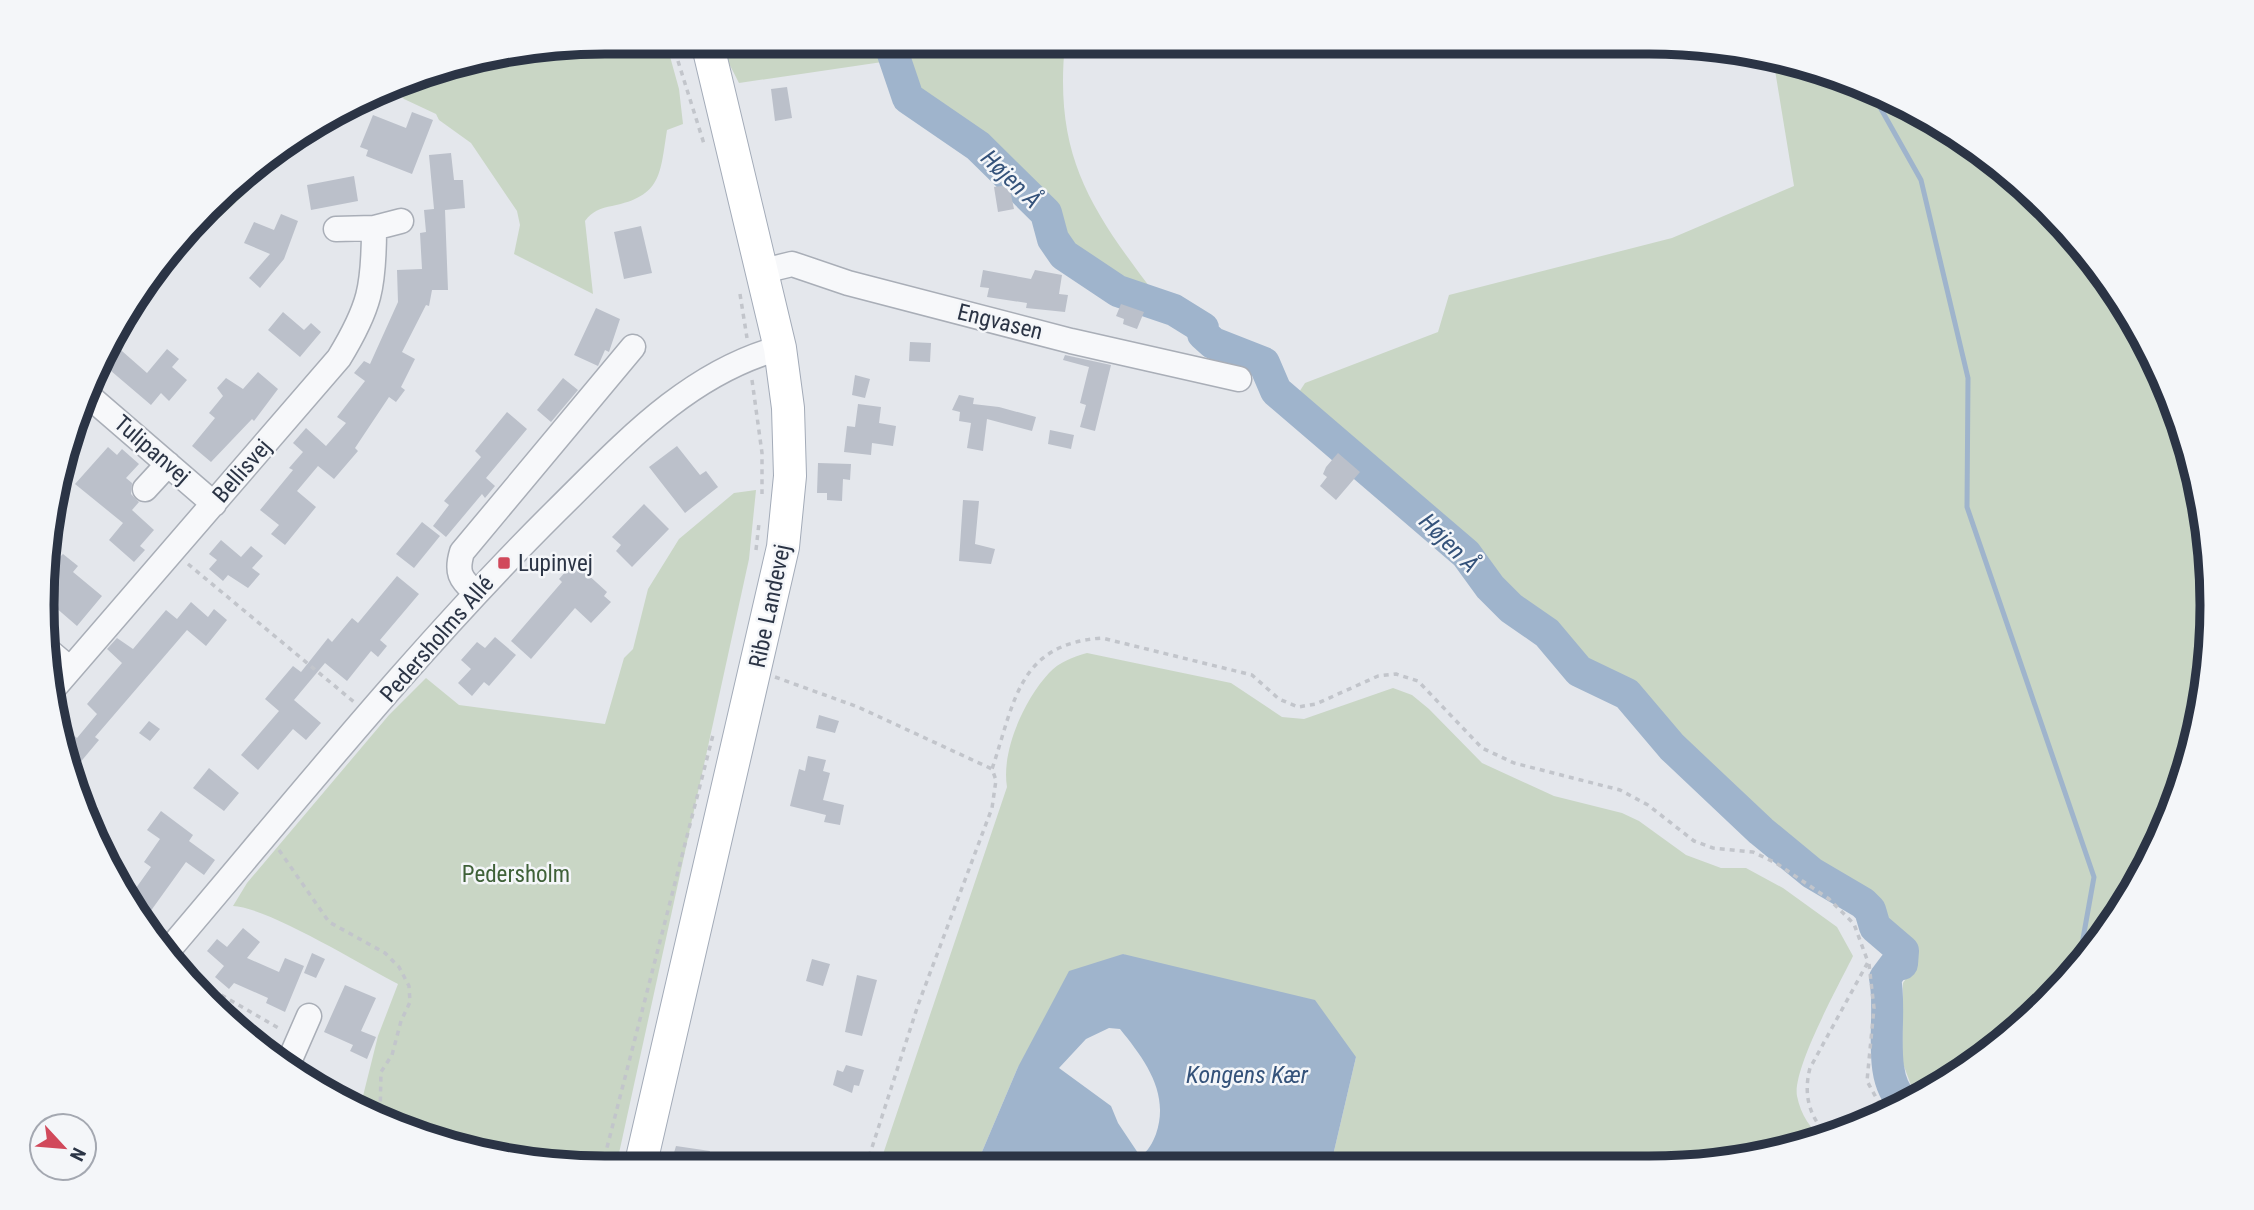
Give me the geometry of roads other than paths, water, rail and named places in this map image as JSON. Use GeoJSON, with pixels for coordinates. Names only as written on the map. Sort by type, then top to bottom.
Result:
{"type":"FeatureCollection","features":[{"type":"Feature","properties":{"kind":"main road","name":"Ribe Landevej"},"geometry":{"type":"LineString","coordinates":[[643,1156],[757,670],[783,547],[790,476],[788,408],[780,348],[751,279],[709,54]]}},
{"type":"Feature","properties":{"kind":"street"},"geometry":{"type":"LineString","coordinates":[[336,229],[374,228],[401,221]]}},
{"type":"Feature","properties":{"kind":"street","name":"Bellisvej"},"geometry":{"type":"LineString","coordinates":[[60,681],[339,358],[355,332],[374,279],[374,228]]}},
{"type":"Feature","properties":{"kind":"street","name":"Engvasen"},"geometry":{"type":"LineString","coordinates":[[751,279],[792,264],[848,283],[1058,337],[1239,379]]}},
{"type":"Feature","properties":{"kind":"street"},"geometry":{"type":"LineString","coordinates":[[475,592],[460,579],[458,566],[462,552],[632,347]]}},
{"type":"Feature","properties":{"kind":"street","name":"Pedersholms Allé"},"geometry":{"type":"LineString","coordinates":[[173,946],[475,592],[631,438],[679,398],[749,356],[780,348]]}},
{"type":"Feature","properties":{"kind":"street","name":"Tulipanvej"},"geometry":{"type":"LineString","coordinates":[[94,400],[214,504]]}},
{"type":"Feature","properties":{"kind":"street"},"geometry":{"type":"LineString","coordinates":[[145,489],[168,464]]}},
{"type":"Feature","properties":{"kind":"street"},"geometry":{"type":"LineString","coordinates":[[57,658],[70,669]]}},
{"type":"Feature","properties":{"kind":"street"},"geometry":{"type":"LineString","coordinates":[[291,1057],[304,1028]]}},
{"type":"Feature","properties":{"kind":"water","name":"Kongens Kær"},"geometry":{"type":"Polygon","coordinates":[[[1123,954],[1315,1000],[1356,1057],[1333,1156],[1140,1156],[980,1156],[1018,1067],[1069,971],[1123,954]],[[1109,1028],[1086,1039],[1059,1068],[1111,1106],[1118,1123],[1140,1156],[1148,1149],[1156,1134],[1160,1105],[1153,1078],[1146,1065],[1120,1029],[1109,1028]]]}},
{"type":"Feature","properties":{"kind":"waterway","name":"Højen Å"},"geometry":{"type":"LineString","coordinates":[[893,54],[908,98],[978,146],[1046,213],[1053,239],[1064,255],[1118,291],[1174,310],[1203,328],[1203,334],[1213,343],[1264,363],[1276,391],[1466,554],[1490,587],[1511,608],[1547,633],[1579,671],[1627,694],[1672,747],[1761,831],[1812,873],[1863,903],[1870,910],[1875,927],[1903,951],[1902,964],[1894,966],[1885,978],[1887,1061],[1890,1077],[1899,1096]]}},
{"type":"Feature","properties":{"kind":"waterway"},"geometry":{"type":"LineString","coordinates":[[1878,104],[1921,180],[1968,378],[1967,507],[2094,877],[2082,945]]}},
{"type":"Feature","properties":{"kind":"place","name":"Lupinvej"},"geometry":{"type":"Point","coordinates":[504,563]}},
{"type":"Feature","properties":{"kind":"park label","name":"Pedersholm"},"geometry":{"type":"Point","coordinates":[516,874]}}]}
